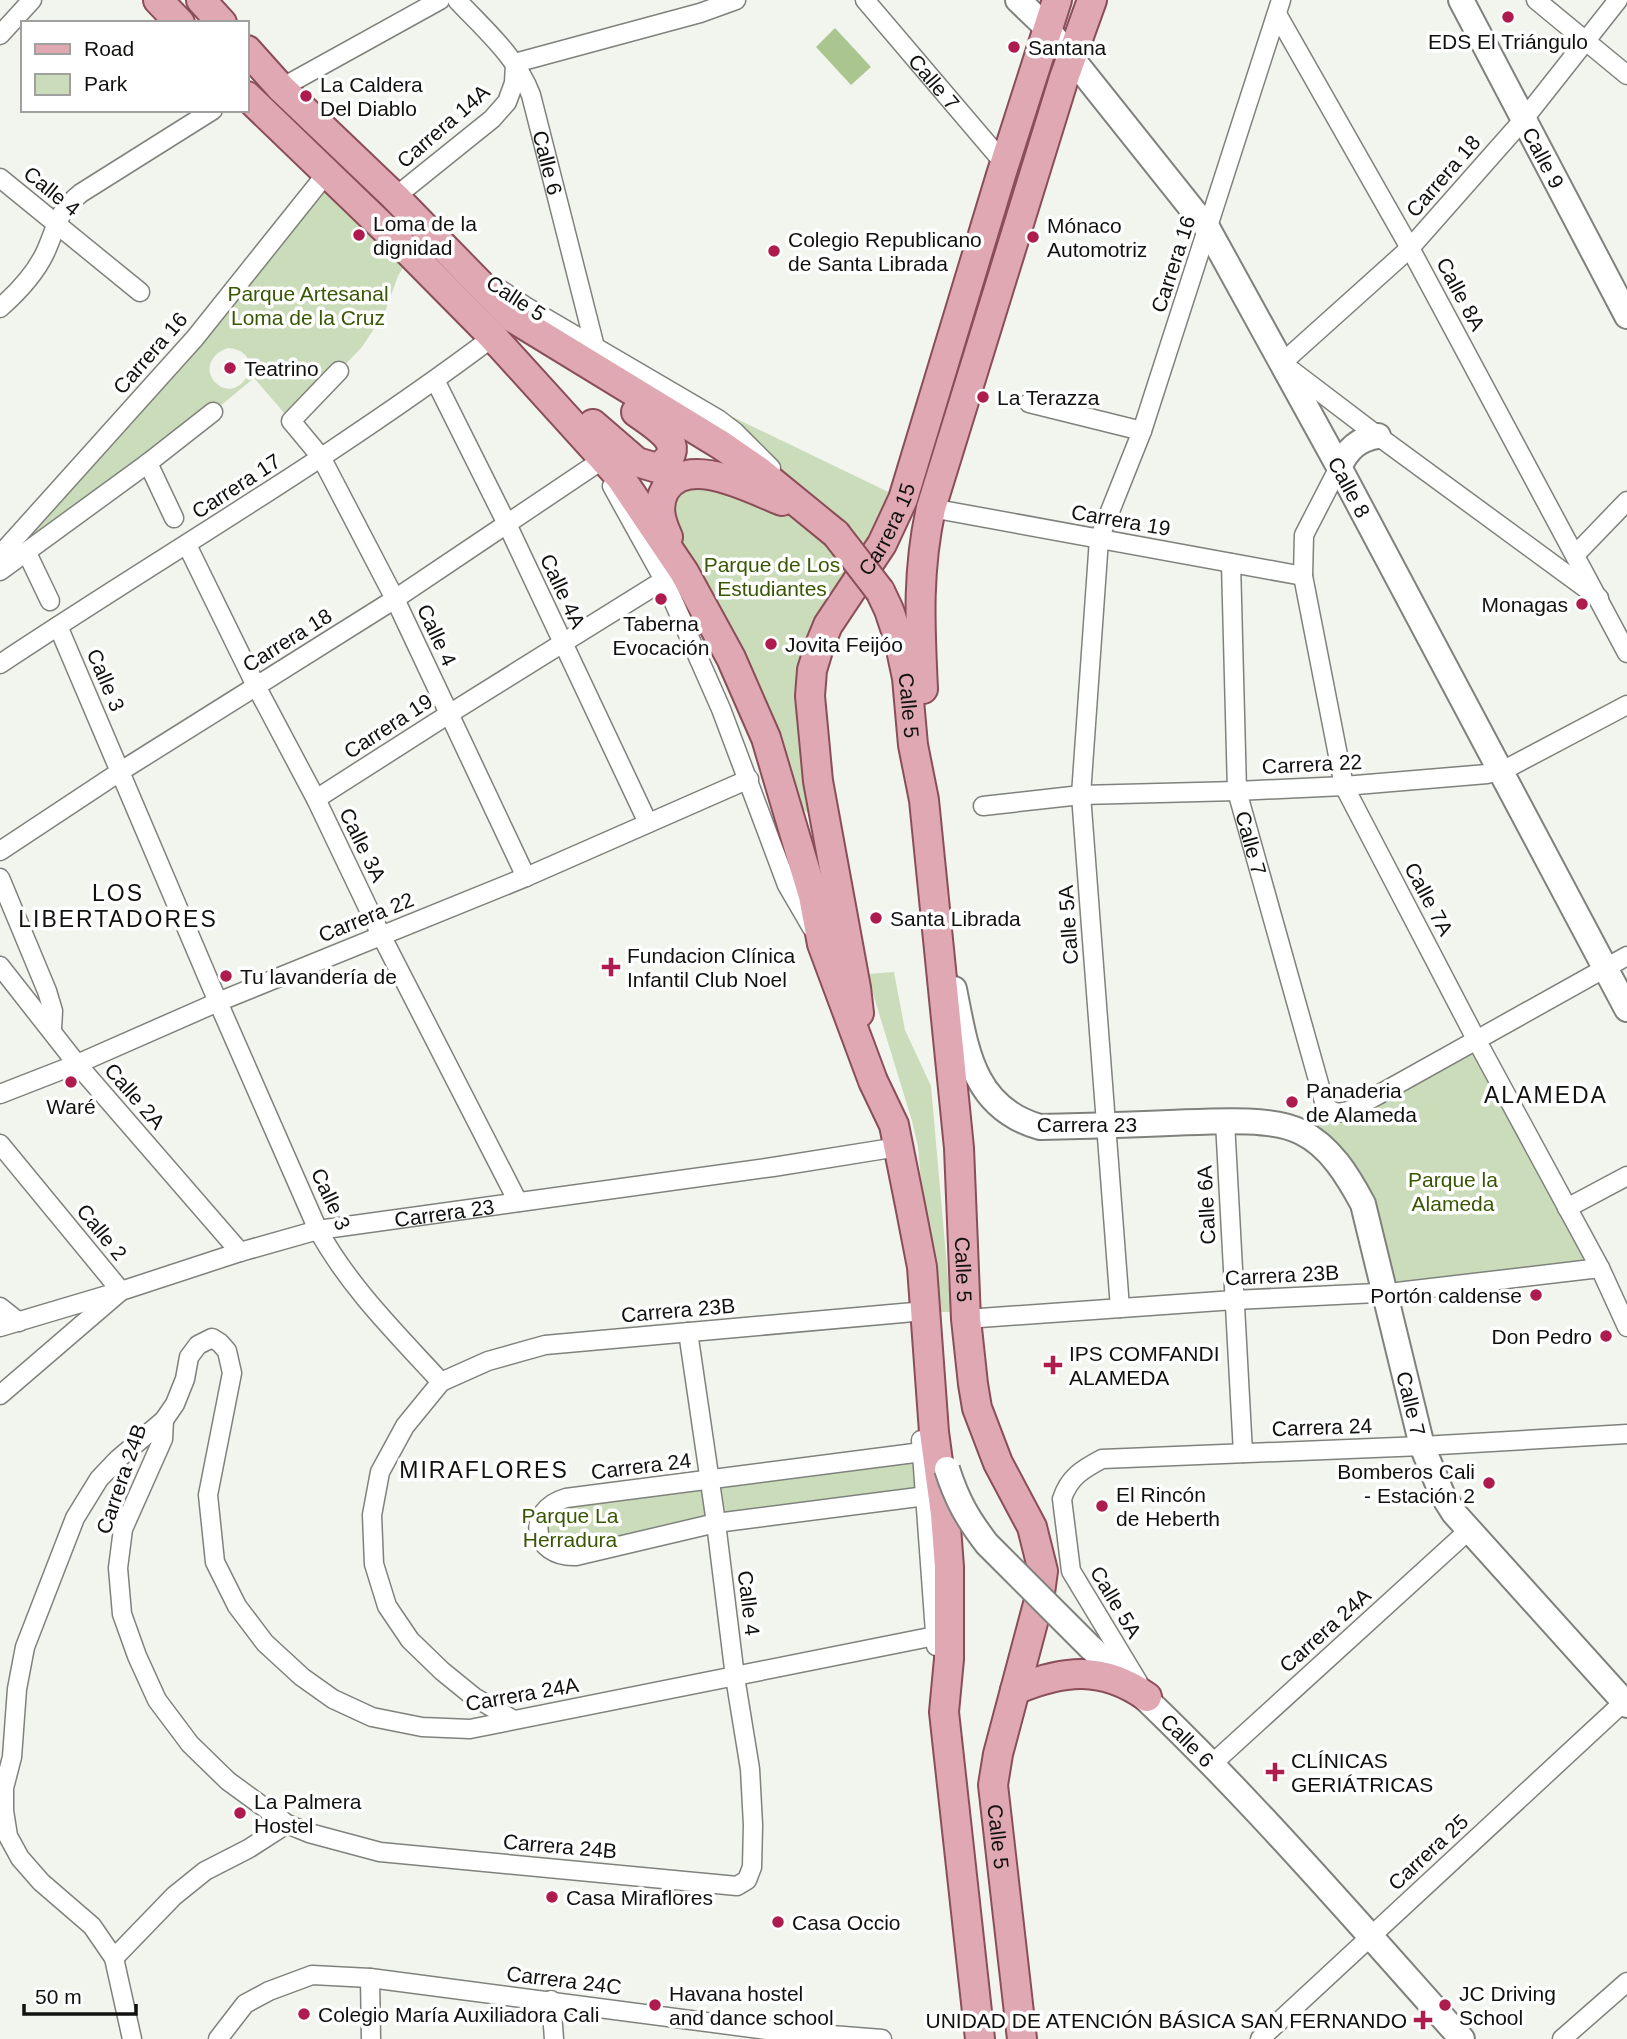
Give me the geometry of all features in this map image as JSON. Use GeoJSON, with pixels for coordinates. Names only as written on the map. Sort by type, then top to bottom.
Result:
{"type":"FeatureCollection","features":[{"type":"Feature","properties":{"kind":"main road"},"geometry":{"type":"LineString","coordinates":[[158,0],[178,21]]}},
{"type":"Feature","properties":{"kind":"main road"},"geometry":{"type":"LineString","coordinates":[[201,0],[220,21]]}},
{"type":"Feature","properties":{"kind":"main road","name":"Calle 8"},"geometry":{"type":"LineString","coordinates":[[1018,0],[1071,57],[1208,229],[1339,467],[1627,1009]]}},
{"type":"Feature","properties":{"kind":"main road","name":"Carrera 15"},"geometry":{"type":"LineString","coordinates":[[865,1061],[856,988],[818,781],[810,696],[813,670],[828,625],[882,544],[903,499],[1056,0]]}},
{"type":"Feature","properties":{"kind":"main road","name":"Carrera 15"},"geometry":{"type":"LineString","coordinates":[[924,800],[926,746],[919,606],[921,564],[930,508],[1071,57],[1092,0]]}},
{"type":"Feature","properties":{"kind":"main road","name":"Calle 9"},"geometry":{"type":"LineString","coordinates":[[1461,0],[1627,316]]}},
{"type":"Feature","properties":{"kind":"main road","name":"Calle 5"},"geometry":{"type":"LineString","coordinates":[[248,51],[281,88],[395,197],[513,318],[721,445],[760,472],[836,534],[874,583],[889,610],[907,678],[912,745],[924,800],[935,902],[959,1149],[966,1319],[972,1384],[977,1408],[998,1463],[1032,1527],[1043,1571],[1039,1600],[995,1765],[993,1795],[1022,2039]]}},
{"type":"Feature","properties":{"kind":"main road","name":"Calle 5"},"geometry":{"type":"LineString","coordinates":[[248,97],[411,254],[492,337],[620,477],[736,669],[766,738],[813,896],[821,944],[865,1061],[894,1125],[922,1267],[936,1456],[945,1514],[949,1567],[942,1648],[944,1712],[980,2039]]}},
{"type":"Feature","properties":{"kind":"main road"},"geometry":{"type":"LineString","coordinates":[[492,337],[637,462],[657,468],[666,462],[671,452],[671,442],[665,433],[562,359],[513,318]]}},
{"type":"Feature","properties":{"kind":"main road"},"geometry":{"type":"LineString","coordinates":[[1339,467],[1353,446],[1378,436]]}},
{"type":"Feature","properties":{"kind":"main road"},"geometry":{"type":"LineString","coordinates":[[681,581],[660,513],[664,493],[676,480],[699,474],[714,475],[810,513]]}},
{"type":"Feature","properties":{"kind":"main road","name":"Carrera 23"},"geometry":{"type":"LineString","coordinates":[[935,902],[968,1057],[984,1088],[1003,1109],[1025,1123],[1040,1127],[1225,1122],[1281,1124],[1309,1136]]}},
{"type":"Feature","properties":{"kind":"main road","name":"Calle 7"},"geometry":{"type":"LineString","coordinates":[[1309,1136],[1349,1176],[1363,1204],[1422,1446],[1442,1494],[1469,1530],[1626,1702]]}},
{"type":"Feature","properties":{"kind":"main road","name":"Calle 6"},"geometry":{"type":"LineString","coordinates":[[936,1456],[973,1526],[987,1544],[1090,1647],[1147,1697],[1212,1764],[1462,2039]]}},
{"type":"Feature","properties":{"kind":"main road"},"geometry":{"type":"LineString","coordinates":[[1015,1690],[1051,1676],[1087,1674],[1123,1683],[1147,1697]]}},
{"type":"Feature","properties":{"kind":"street"},"geometry":{"type":"LineString","coordinates":[[0,35],[32,0]]}},
{"type":"Feature","properties":{"kind":"street"},"geometry":{"type":"LineString","coordinates":[[281,88],[440,0]]}},
{"type":"Feature","properties":{"kind":"street","name":"Calle 6"},"geometry":{"type":"LineString","coordinates":[[457,0],[514,63],[525,79],[595,347]]}},
{"type":"Feature","properties":{"kind":"street"},"geometry":{"type":"LineString","coordinates":[[514,63],[694,6],[736,0]]}},
{"type":"Feature","properties":{"kind":"street","name":"Calle 7"},"geometry":{"type":"LineString","coordinates":[[865,0],[996,155],[1005,162]]}},
{"type":"Feature","properties":{"kind":"street"},"geometry":{"type":"LineString","coordinates":[[1536,0],[1627,75]]}},
{"type":"Feature","properties":{"kind":"street","name":"Carrera 18"},"geometry":{"type":"LineString","coordinates":[[1282,363],[1410,248],[1524,120],[1618,0]]}},
{"type":"Feature","properties":{"kind":"street","name":"Carrera 16"},"geometry":{"type":"LineString","coordinates":[[1099,539],[1142,432],[1279,7]]}},
{"type":"Feature","properties":{"kind":"street","name":"Calle 8A"},"geometry":{"type":"LineString","coordinates":[[1279,7],[1627,653]]}},
{"type":"Feature","properties":{"kind":"street","name":"Carrera 14A"},"geometry":{"type":"LineString","coordinates":[[395,197],[492,119],[507,102],[514,83],[514,63]]}},
{"type":"Feature","properties":{"kind":"street"},"geometry":{"type":"LineString","coordinates":[[0,308],[26,282],[44,255],[55,224],[70,202],[80,193],[210,112]]}},
{"type":"Feature","properties":{"kind":"street","name":"Carrera 16"},"geometry":{"type":"LineString","coordinates":[[0,555],[195,338],[326,174]]}},
{"type":"Feature","properties":{"kind":"street","name":"Calle 4"},"geometry":{"type":"LineString","coordinates":[[0,178],[140,292]]}},
{"type":"Feature","properties":{"kind":"street","name":"Calle 5"},"geometry":{"type":"LineString","coordinates":[[455,258],[525,306],[718,419],[770,467],[810,513]]}},
{"type":"Feature","properties":{"kind":"street","name":"Calle 5"},"geometry":{"type":"LineString","coordinates":[[492,337],[507,368],[596,464],[681,581],[721,709],[787,885],[821,944]]}},
{"type":"Feature","properties":{"kind":"street","name":"Carrera 17"},"geometry":{"type":"LineString","coordinates":[[0,664],[321,457],[435,380],[492,337]]}},
{"type":"Feature","properties":{"kind":"street","name":"Calle 8A"},"geometry":{"type":"LineString","coordinates":[[1282,363],[1598,598]]}},
{"type":"Feature","properties":{"kind":"street","name":"Calle 4"},"geometry":{"type":"LineString","coordinates":[[339,371],[291,421],[321,457],[395,599],[526,877]]}},
{"type":"Feature","properties":{"kind":"street","name":"Calle 4A"},"geometry":{"type":"LineString","coordinates":[[435,380],[507,524],[648,823]]}},
{"type":"Feature","properties":{"kind":"street"},"geometry":{"type":"LineString","coordinates":[[1029,403],[1142,432]]}},
{"type":"Feature","properties":{"kind":"street"},"geometry":{"type":"LineString","coordinates":[[0,571],[213,412]]}},
{"type":"Feature","properties":{"kind":"street"},"geometry":{"type":"LineString","coordinates":[[148,463],[174,518]]}},
{"type":"Feature","properties":{"kind":"street","name":"Carrera 18"},"geometry":{"type":"LineString","coordinates":[[0,851],[395,599],[596,464]]}},
{"type":"Feature","properties":{"kind":"street","name":"Calle 7A"},"geometry":{"type":"LineString","coordinates":[[1339,467],[1304,535],[1303,576],[1344,786],[1477,1041],[1600,1268],[1627,1327]]}},
{"type":"Feature","properties":{"kind":"street"},"geometry":{"type":"LineString","coordinates":[[1575,555],[1627,501]]}},
{"type":"Feature","properties":{"kind":"street","name":"Carrera 19"},"geometry":{"type":"LineString","coordinates":[[930,508],[1303,576]]}},
{"type":"Feature","properties":{"kind":"street","name":"Calle 5A"},"geometry":{"type":"LineString","coordinates":[[1099,539],[1081,794],[1120,1308]]}},
{"type":"Feature","properties":{"kind":"street","name":"Calle 3A"},"geometry":{"type":"LineString","coordinates":[[187,545],[316,799],[381,935],[519,1202]]}},
{"type":"Feature","properties":{"kind":"street"},"geometry":{"type":"LineString","coordinates":[[27,553],[50,601]]}},
{"type":"Feature","properties":{"kind":"street","name":"Calle 7"},"geometry":{"type":"LineString","coordinates":[[1231,563],[1237,791],[1325,1105],[1331,1112],[1351,1110],[1477,1041]]}},
{"type":"Feature","properties":{"kind":"street","name":"Carrera 19"},"geometry":{"type":"LineString","coordinates":[[316,799],[562,643],[681,581]]}},
{"type":"Feature","properties":{"kind":"street","name":"Calle 3"},"geometry":{"type":"LineString","coordinates":[[58,626],[318,1230],[331,1254],[365,1299],[441,1382]]}},
{"type":"Feature","properties":{"kind":"street","name":"Carrera 22"},"geometry":{"type":"LineString","coordinates":[[983,806],[1081,794],[1344,786],[1487,774],[1502,771],[1627,705]]}},
{"type":"Feature","properties":{"kind":"street","name":"Carrera 22"},"geometry":{"type":"LineString","coordinates":[[0,1094],[526,877],[749,779]]}},
{"type":"Feature","properties":{"kind":"street"},"geometry":{"type":"LineString","coordinates":[[0,878],[47,991],[53,1011],[52,1029]]}},
{"type":"Feature","properties":{"kind":"street"},"geometry":{"type":"LineString","coordinates":[[1477,1041],[1627,956]]}},
{"type":"Feature","properties":{"kind":"street","name":"Calle 2A"},"geometry":{"type":"LineString","coordinates":[[0,966],[77,1064],[240,1252]]}},
{"type":"Feature","properties":{"kind":"street","name":"Calle 6A"},"geometry":{"type":"LineString","coordinates":[[1225,1122],[1243,1453]]}},
{"type":"Feature","properties":{"kind":"street","name":"Calle 2"},"geometry":{"type":"LineString","coordinates":[[0,1144],[121,1291],[0,1395]]}},
{"type":"Feature","properties":{"kind":"street","name":"Carrera 23"},"geometry":{"type":"LineString","coordinates":[[0,1327],[318,1230],[898,1147]]}},
{"type":"Feature","properties":{"kind":"street"},"geometry":{"type":"LineString","coordinates":[[1567,1208],[1627,1177]]}},
{"type":"Feature","properties":{"kind":"street","name":"Carrera 23B"},"geometry":{"type":"LineString","coordinates":[[966,1319],[1234,1300],[1384,1293],[1600,1268]]}},
{"type":"Feature","properties":{"kind":"street"},"geometry":{"type":"LineString","coordinates":[[0,1307],[19,1322]]}},
{"type":"Feature","properties":{"kind":"street","name":"Carrera 23B"},"geometry":{"type":"LineString","coordinates":[[441,1382],[488,1361],[545,1345],[925,1311]]}},
{"type":"Feature","properties":{"kind":"street","name":"Calle 4"},"geometry":{"type":"LineString","coordinates":[[688,1332],[750,1769],[753,1825],[751,1867],[747,1880]]}},
{"type":"Feature","properties":{"kind":"street","name":"Carrera 24A"},"geometry":{"type":"LineString","coordinates":[[164,1420],[175,1404],[185,1379],[189,1357],[203,1342],[212,1338],[220,1343],[227,1351],[232,1373],[208,1495],[215,1562],[237,1606],[265,1643],[302,1677],[333,1699],[372,1717],[422,1727],[470,1729],[735,1677],[942,1648]]}},
{"type":"Feature","properties":{"kind":"street"},"geometry":{"type":"LineString","coordinates":[[441,1382],[405,1426],[380,1472],[372,1515],[374,1564],[387,1606],[410,1640],[474,1697],[512,1719]]}},
{"type":"Feature","properties":{"kind":"street"},"geometry":{"type":"LineString","coordinates":[[132,2039],[114,1958],[92,1926],[41,1882],[20,1858],[8,1836],[2,1788],[12,1757],[17,1689],[25,1647],[75,1518],[99,1479],[164,1420]]}},
{"type":"Feature","properties":{"kind":"street","name":"Carrera 24B"},"geometry":{"type":"LineString","coordinates":[[164,1420],[163,1439],[123,1529],[118,1568],[122,1614],[158,1700],[190,1744],[228,1781],[287,1824],[309,1833],[380,1852],[737,1886],[747,1880]]}},
{"type":"Feature","properties":{"kind":"street","name":"Carrera 24"},"geometry":{"type":"LineString","coordinates":[[1102,1459],[1422,1446],[1627,1434]]}},
{"type":"Feature","properties":{"kind":"street","name":"Calle 5"},"geometry":{"type":"LineString","coordinates":[[936,1456],[926,1496],[942,1648]]}},
{"type":"Feature","properties":{"kind":"street","name":"Carrera 24"},"geometry":{"type":"LineString","coordinates":[[926,1496],[716,1523],[576,1556],[564,1557],[552,1552],[543,1544],[539,1532],[539,1520],[545,1509],[554,1501],[566,1498],[936,1456]]}},
{"type":"Feature","properties":{"kind":"street","name":"Calle 5A"},"geometry":{"type":"LineString","coordinates":[[1102,1459],[1073,1477],[1065,1488],[1062,1499],[1071,1572],[1147,1697]]}},
{"type":"Feature","properties":{"kind":"street","name":"Carrera 24A"},"geometry":{"type":"LineString","coordinates":[[1212,1764],[1469,1530]]}},
{"type":"Feature","properties":{"kind":"street","name":"Carrera 25"},"geometry":{"type":"LineString","coordinates":[[1259,2039],[1626,1702]]}},
{"type":"Feature","properties":{"kind":"street"},"geometry":{"type":"LineString","coordinates":[[114,1958],[174,1896],[205,1871],[248,1849],[287,1824]]}},
{"type":"Feature","properties":{"kind":"street","name":"Carrera 24C"},"geometry":{"type":"LineString","coordinates":[[218,2039],[246,2004],[269,1991],[312,1975],[370,1978],[551,2000],[768,2034],[882,2039]]}},
{"type":"Feature","properties":{"kind":"street"},"geometry":{"type":"LineString","coordinates":[[370,1978],[371,2039]]}},
{"type":"Feature","properties":{"kind":"street"},"geometry":{"type":"LineString","coordinates":[[1562,2039],[1627,1982]]}},
{"type":"Feature","properties":{"kind":"street"},"geometry":{"type":"LineString","coordinates":[[551,2000],[555,2039]]}},
{"type":"Feature","properties":{"kind":"green space","name":"Parque Artesanal Loma de la Cruz"},"geometry":{"type":"Polygon","coordinates":[[[326,174],[411,254],[398,276],[385,312],[362,347],[291,421],[254,378],[27,553],[10,544],[326,174]],[[228,348],[218,353],[210,365],[214,381],[224,388],[233,388],[247,377],[248,359],[241,352],[228,348]]]}},
{"type":"Feature","properties":{"kind":"green space","name":"Parque de Los Estudiantes"},"geometry":{"type":"Polygon","coordinates":[[[733,417],[903,499],[828,625],[811,816],[784,792],[660,504],[664,493],[728,480],[718,419],[733,417]]]}},
{"type":"Feature","properties":{"kind":"green space"},"geometry":{"type":"Polygon","coordinates":[[[894,972],[905,1030],[931,1086],[951,1312],[932,1312],[918,1147],[868,974],[894,972]]]}},
{"type":"Feature","properties":{"kind":"green space","name":"Parque la Alameda"},"geometry":{"type":"Polygon","coordinates":[[[1477,1041],[1600,1268],[1397,1292],[1363,1204],[1309,1136],[1331,1112],[1477,1041]]]}},
{"type":"Feature","properties":{"kind":"green space","name":"Parque La Herradura"},"geometry":{"type":"Polygon","coordinates":[[[922,1452],[926,1496],[552,1552],[539,1520],[545,1509],[922,1452]]]}},
{"type":"Feature","properties":{"kind":"shaded area"},"geometry":{"type":"Polygon","coordinates":[[[835,28],[871,67],[851,85],[816,47],[835,28]]]}},
{"type":"Feature","properties":{"kind":"place","name":"EDS El Triángulo"},"geometry":{"type":"Point","coordinates":[1508,17]}},
{"type":"Feature","properties":{"kind":"place","name":"Santana"},"geometry":{"type":"Point","coordinates":[1014,47]}},
{"type":"Feature","properties":{"kind":"place","name":"La Caldera Del Diablo"},"geometry":{"type":"Point","coordinates":[306,96]}},
{"type":"Feature","properties":{"kind":"place","name":"Loma de la dignidad"},"geometry":{"type":"Point","coordinates":[359,235]}},
{"type":"Feature","properties":{"kind":"place","name":"Mónaco Automotriz"},"geometry":{"type":"Point","coordinates":[1033,237]}},
{"type":"Feature","properties":{"kind":"place","name":"Colegio Republicano de Santa Librada"},"geometry":{"type":"Point","coordinates":[774,251]}},
{"type":"Feature","properties":{"kind":"place","name":"Teatrino"},"geometry":{"type":"Point","coordinates":[230,368]}},
{"type":"Feature","properties":{"kind":"place","name":"La Terazza"},"geometry":{"type":"Point","coordinates":[983,397]}},
{"type":"Feature","properties":{"kind":"place","name":"Taberna Evocación"},"geometry":{"type":"Point","coordinates":[661,599]}},
{"type":"Feature","properties":{"kind":"place","name":"Monagas"},"geometry":{"type":"Point","coordinates":[1582,604]}},
{"type":"Feature","properties":{"kind":"place","name":"Jovita Feijóo"},"geometry":{"type":"Point","coordinates":[771,644]}},
{"type":"Feature","properties":{"kind":"place","name":"Santa Librada"},"geometry":{"type":"Point","coordinates":[876,918]}},
{"type":"Feature","properties":{"kind":"place","name":"Fundacion Clínica Infantil Club Noel"},"geometry":{"type":"Point","coordinates":[611,967]}},
{"type":"Feature","properties":{"kind":"place","name":"Tu lavandería de"},"geometry":{"type":"Point","coordinates":[226,976]}},
{"type":"Feature","properties":{"kind":"place","name":"Waré"},"geometry":{"type":"Point","coordinates":[71,1082]}},
{"type":"Feature","properties":{"kind":"place","name":"Panaderia de Alameda"},"geometry":{"type":"Point","coordinates":[1292,1102]}},
{"type":"Feature","properties":{"kind":"place","name":"Portón caldense"},"geometry":{"type":"Point","coordinates":[1536,1295]}},
{"type":"Feature","properties":{"kind":"place","name":"Don Pedro"},"geometry":{"type":"Point","coordinates":[1606,1336]}},
{"type":"Feature","properties":{"kind":"place","name":"IPS COMFANDI ALAMEDA"},"geometry":{"type":"Point","coordinates":[1053,1365]}},
{"type":"Feature","properties":{"kind":"place","name":"Bomberos Cali - Estación 2"},"geometry":{"type":"Point","coordinates":[1489,1483]}},
{"type":"Feature","properties":{"kind":"place","name":"El Rincón de Heberth"},"geometry":{"type":"Point","coordinates":[1102,1506]}},
{"type":"Feature","properties":{"kind":"place","name":"CLÍNICAS GERIÁTRICAS"},"geometry":{"type":"Point","coordinates":[1275,1772]}},
{"type":"Feature","properties":{"kind":"place","name":"La Palmera Hostel"},"geometry":{"type":"Point","coordinates":[240,1813]}},
{"type":"Feature","properties":{"kind":"place","name":"Casa Miraflores"},"geometry":{"type":"Point","coordinates":[552,1897]}},
{"type":"Feature","properties":{"kind":"place","name":"Casa Occio"},"geometry":{"type":"Point","coordinates":[778,1922]}},
{"type":"Feature","properties":{"kind":"place","name":"Havana hostel and dance school"},"geometry":{"type":"Point","coordinates":[655,2005]}},
{"type":"Feature","properties":{"kind":"place","name":"JC Driving School"},"geometry":{"type":"Point","coordinates":[1445,2005]}},
{"type":"Feature","properties":{"kind":"place","name":"Colegio María Auxiliadora Cali"},"geometry":{"type":"Point","coordinates":[304,2014]}},
{"type":"Feature","properties":{"kind":"place","name":"UNIDAD DE ATENCIÓN BÁSICA SAN FERNANDO"},"geometry":{"type":"Point","coordinates":[1423,2020]}},
{"type":"Feature","properties":{"kind":"district","name":"LOS LIBERTADORES"},"geometry":{"type":"Point","coordinates":[118,906]}},
{"type":"Feature","properties":{"kind":"district","name":"ALAMEDA"},"geometry":{"type":"Point","coordinates":[1546,1095]}},
{"type":"Feature","properties":{"kind":"district","name":"MIRAFLORES"},"geometry":{"type":"Point","coordinates":[484,1470]}}]}
